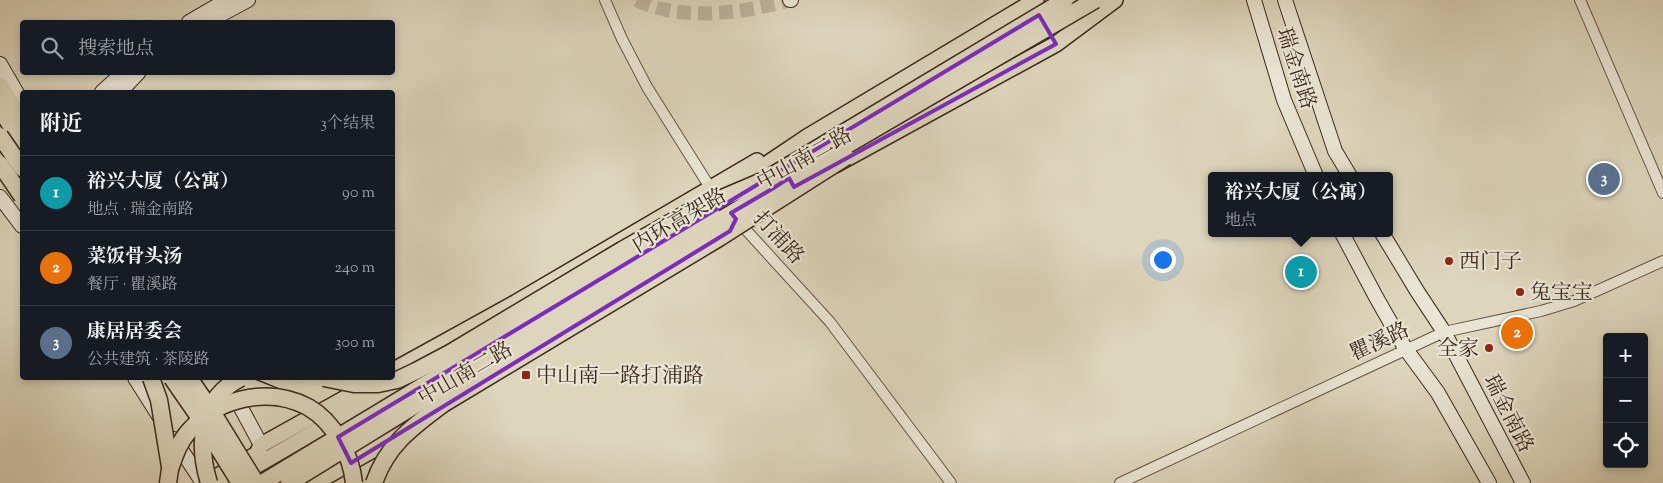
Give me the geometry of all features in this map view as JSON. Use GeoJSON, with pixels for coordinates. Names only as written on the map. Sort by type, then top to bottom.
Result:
{"type":"FeatureCollection","features":[{"type":"Feature","properties":{"kind":"highway","name":"内环高架路"},"geometry":{"type":"LineString","coordinates":[[262,483],[526,322],[1065,0]]}},
{"type":"Feature","properties":{"kind":"highway","name":"内环高架路"},"geometry":{"type":"LineString","coordinates":[[289,483],[772,189],[1095,0]]}},
{"type":"Feature","properties":{"kind":"highway"},"geometry":{"type":"LineString","coordinates":[[0,85],[20,119]]}},
{"type":"Feature","properties":{"kind":"highway"},"geometry":{"type":"LineString","coordinates":[[374,482],[388,454],[399,440],[414,425],[443,404],[775,203],[876,136],[928,97]]}},
{"type":"Feature","properties":{"kind":"highway"},"geometry":{"type":"LineString","coordinates":[[0,108],[20,141]]}},
{"type":"Feature","properties":{"kind":"highway"},"geometry":{"type":"LineString","coordinates":[[0,136],[20,165]]}},
{"type":"Feature","properties":{"kind":"highway"},"geometry":{"type":"LineString","coordinates":[[0,164],[20,193]]}},
{"type":"Feature","properties":{"kind":"highway"},"geometry":{"type":"LineString","coordinates":[[334,380],[354,384],[378,384],[397,380],[450,353],[689,212],[762,181]]}},
{"type":"Feature","properties":{"kind":"highway"},"geometry":{"type":"LineString","coordinates":[[152,380],[159,400],[169,476]]}},
{"type":"Feature","properties":{"kind":"highway"},"geometry":{"type":"LineString","coordinates":[[173,380],[240,483]]}},
{"type":"Feature","properties":{"kind":"highway"},"geometry":{"type":"LineString","coordinates":[[190,380],[256,483]]}},
{"type":"Feature","properties":{"kind":"highway"},"geometry":{"type":"LineString","coordinates":[[234,380],[308,408],[320,417],[336,434],[348,453],[354,483]]}},
{"type":"Feature","properties":{"kind":"highway"},"geometry":{"type":"LineString","coordinates":[[209,483],[203,454],[205,418],[218,396],[238,380]]}},
{"type":"Feature","properties":{"kind":"highway"},"geometry":{"type":"LineString","coordinates":[[169,476],[175,453],[188,432],[211,412],[224,404],[242,399],[262,397],[283,399]]}},
{"type":"Feature","properties":{"kind":"main road"},"geometry":{"type":"LineString","coordinates":[[192,20],[227,0]]}},
{"type":"Feature","properties":{"kind":"main road"},"geometry":{"type":"LineString","coordinates":[[211,20],[248,0]]}},
{"type":"Feature","properties":{"kind":"main road","name":"中山南二路"},"geometry":{"type":"LineString","coordinates":[[316,483],[519,366],[725,242],[736,219],[1056,44],[1115,0]]}},
{"type":"Feature","properties":{"kind":"main road","name":"瑞金南路"},"geometry":{"type":"LineString","coordinates":[[1254,0],[1284,100],[1314,172]]}},
{"type":"Feature","properties":{"kind":"main road","name":"瑞金南路"},"geometry":{"type":"LineString","coordinates":[[1285,0],[1335,151],[1348,172]]}},
{"type":"Feature","properties":{"kind":"main road"},"geometry":{"type":"LineString","coordinates":[[1032,1],[1056,44]]}},
{"type":"Feature","properties":{"kind":"main road","name":"中山南二路"},"geometry":{"type":"LineString","coordinates":[[395,369],[714,193],[766,156],[807,137],[1032,1]]}},
{"type":"Feature","properties":{"kind":"main road"},"geometry":{"type":"LineString","coordinates":[[0,64],[20,99]]}},
{"type":"Feature","properties":{"kind":"main road"},"geometry":{"type":"LineString","coordinates":[[104,90],[121,75]]}},
{"type":"Feature","properties":{"kind":"main road"},"geometry":{"type":"LineString","coordinates":[[122,90],[136,75]]}},
{"type":"Feature","properties":{"kind":"main road"},"geometry":{"type":"LineString","coordinates":[[0,172],[20,159]]}},
{"type":"Feature","properties":{"kind":"main road"},"geometry":{"type":"LineString","coordinates":[[20,182],[0,197],[20,223]]}},
{"type":"Feature","properties":{"kind":"main road","name":"中山南二路"},"geometry":{"type":"LineString","coordinates":[[226,483],[269,460],[691,214],[714,193]]}},
{"type":"Feature","properties":{"kind":"main road"},"geometry":{"type":"LineString","coordinates":[[223,380],[283,483],[525,344],[736,219]]}},
{"type":"Feature","properties":{"kind":"main road"},"geometry":{"type":"LineString","coordinates":[[1344,237],[1406,348],[1438,393],[1489,483]]}},
{"type":"Feature","properties":{"kind":"main road","name":"瑞金南路"},"geometry":{"type":"LineString","coordinates":[[1384,237],[1416,291],[1444,332],[1523,483]]}},
{"type":"Feature","properties":{"kind":"main road"},"geometry":{"type":"LineString","coordinates":[[136,380],[204,483],[256,454],[261,446],[378,380]]}},
{"type":"Feature","properties":{"kind":"main road"},"geometry":{"type":"LineString","coordinates":[[302,422],[361,406]]}},
{"type":"Feature","properties":{"kind":"main road"},"geometry":{"type":"LineString","coordinates":[[316,483],[365,437]]}},
{"type":"Feature","properties":{"kind":"street","name":"打浦路"},"geometry":{"type":"LineString","coordinates":[[605,0],[622,39],[648,87],[669,124],[714,193],[830,322],[951,483]]}},
{"type":"Feature","properties":{"kind":"street"},"geometry":{"type":"LineString","coordinates":[[1580,0],[1663,193]]}},
{"type":"Feature","properties":{"kind":"street","name":"瞿溪路"},"geometry":{"type":"LineString","coordinates":[[1120,483],[1406,348],[1444,332],[1541,311],[1574,301],[1663,261]]}},
{"type":"Feature","properties":{"kind":"highlighted area"},"geometry":{"type":"Polygon","coordinates":[[[1039,15],[1056,44],[794,187],[789,178],[731,213],[736,219],[730,231],[351,463],[338,437],[1039,15]]]}},
{"type":"Feature","properties":{"kind":"tunnel"},"geometry":{"type":"LineString","coordinates":[[637,0],[654,7],[692,13],[733,12],[790,0]]}},
{"type":"Feature","properties":{"kind":"place","name":"康居居委会"},"geometry":{"type":"Point","coordinates":[1604,179]}},
{"type":"Feature","properties":{"kind":"place","name":"西门子"},"geometry":{"type":"Point","coordinates":[1449,261]}},
{"type":"Feature","properties":{"kind":"place","name":"裕兴大厦（公寓）"},"geometry":{"type":"Point","coordinates":[1301,272]}},
{"type":"Feature","properties":{"kind":"place","name":"兔宝宝"},"geometry":{"type":"Point","coordinates":[1520,292]}},
{"type":"Feature","properties":{"kind":"place","name":"菜饭骨头汤"},"geometry":{"type":"Point","coordinates":[1517,333]}},
{"type":"Feature","properties":{"kind":"place","name":"全家"},"geometry":{"type":"Point","coordinates":[1489,348]}},
{"type":"Feature","properties":{"kind":"place","name":"中山南一路打浦路"},"geometry":{"type":"Point","coordinates":[526,375]}}]}
